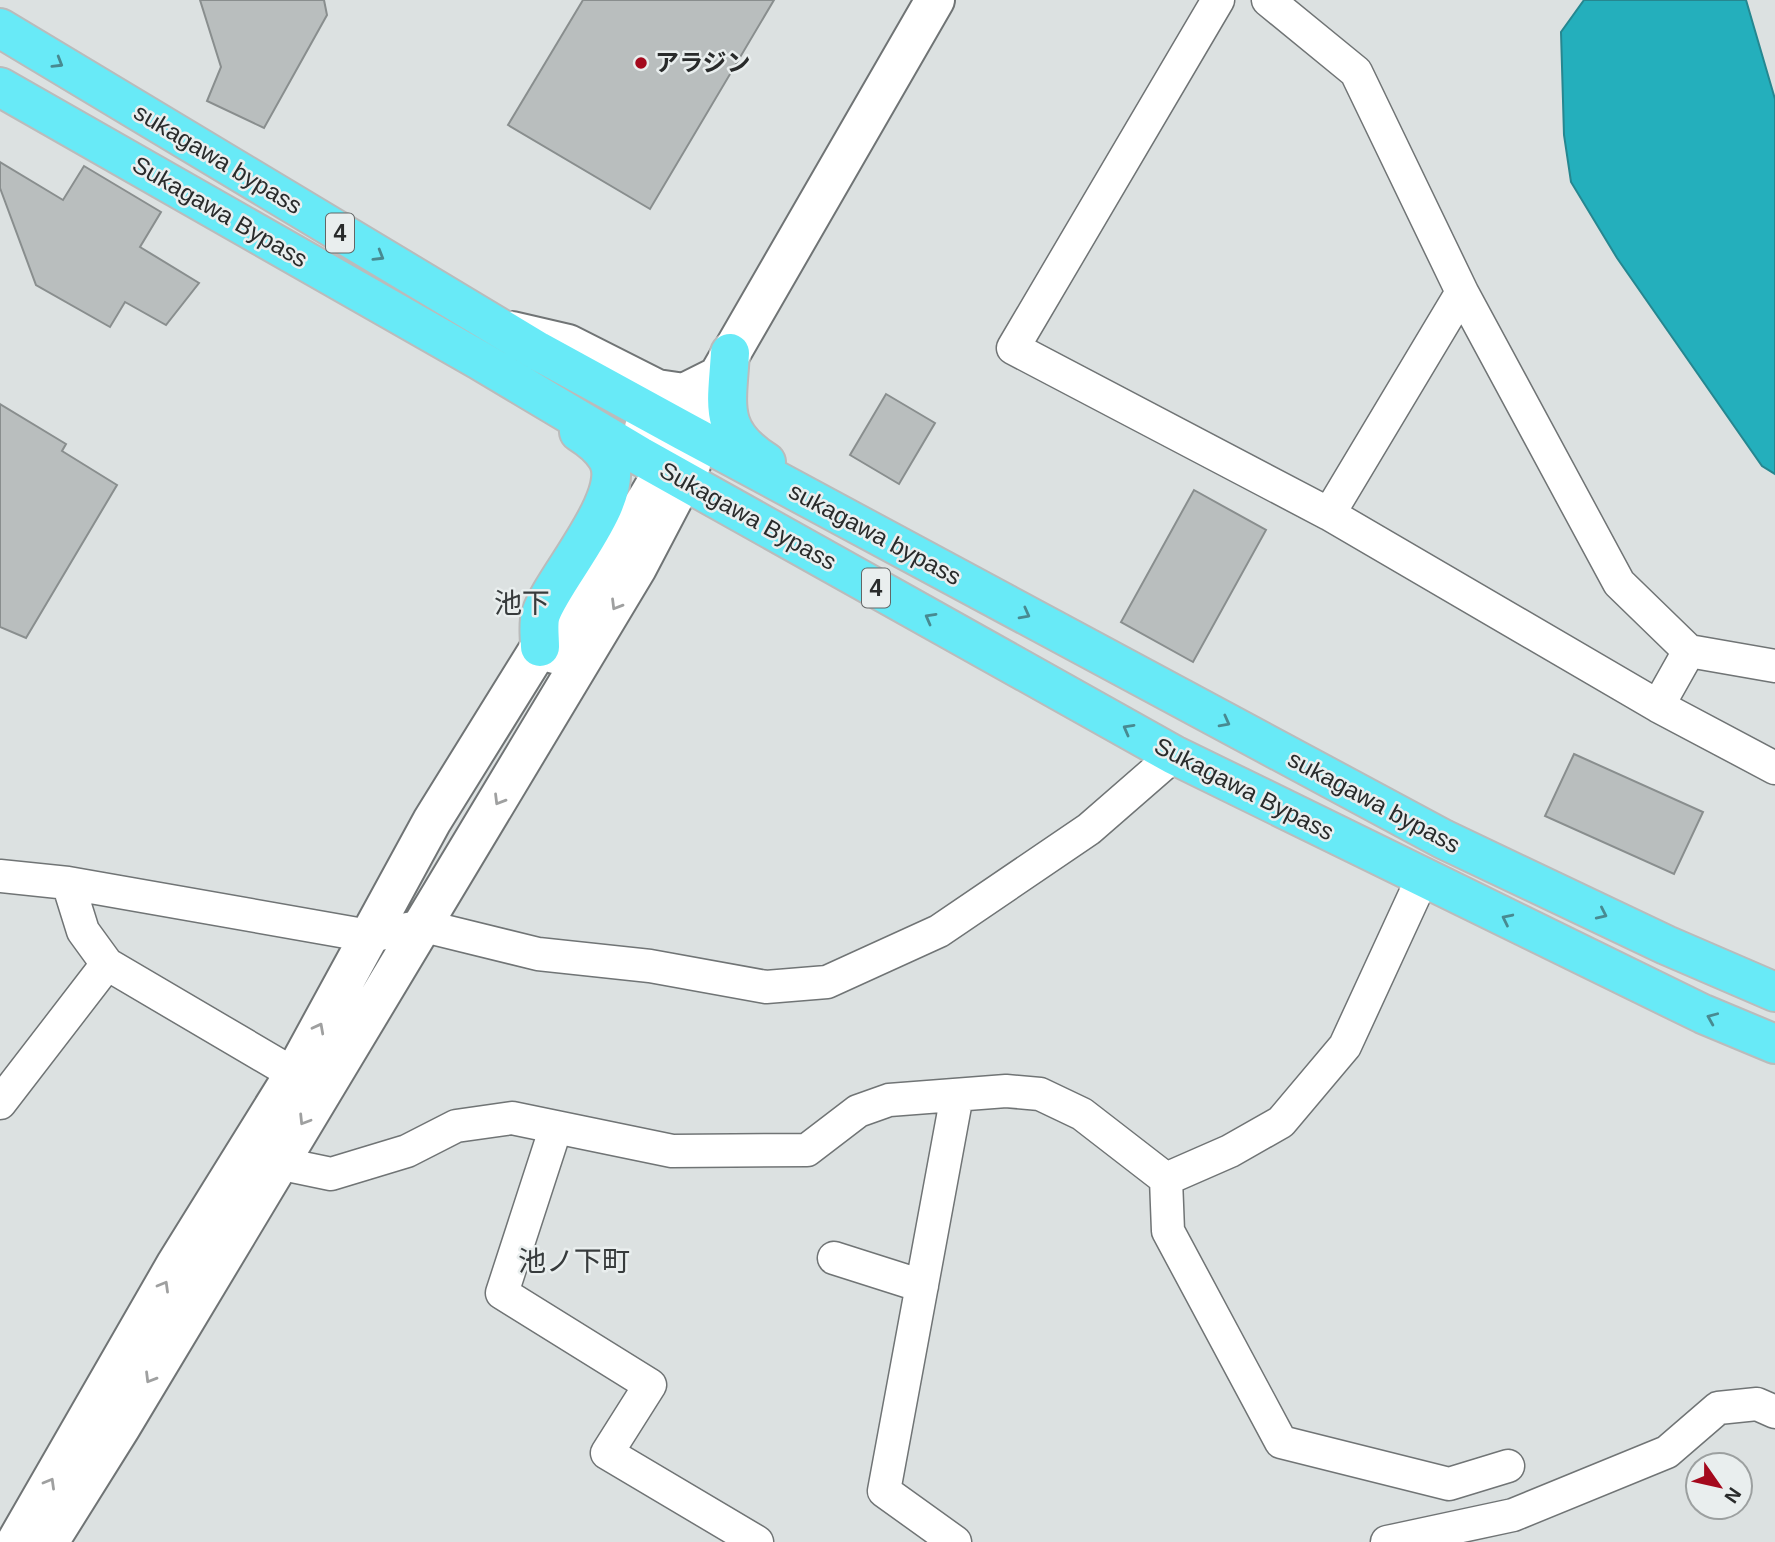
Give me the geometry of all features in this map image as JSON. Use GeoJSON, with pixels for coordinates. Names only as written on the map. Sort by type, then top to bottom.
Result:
{"type":"FeatureCollection","features":[{"type":"Feature","properties":{"kind":"highway","name":"sukagawa bypass"},"geometry":{"type":"LineString","coordinates":[[0,28],[500,328],[672,454],[858,524],[1443,839],[1775,992]]}},
{"type":"Feature","properties":{"kind":"highway","name":"Sukagawa Bypass"},"geometry":{"type":"LineString","coordinates":[[0,87],[480,360],[672,454],[814,553],[1174,755],[1703,1014],[1775,1044]]}},
{"type":"Feature","properties":{"kind":"highway"},"geometry":{"type":"LineString","coordinates":[[480,360],[595,443],[609,460],[611,479],[602,510],[540,615],[540,647]]}},
{"type":"Feature","properties":{"kind":"highway"},"geometry":{"type":"LineString","coordinates":[[723,365],[733,432],[747,450],[858,524]]}},
{"type":"Feature","properties":{"kind":"street"},"geometry":{"type":"LineString","coordinates":[[369,936],[432,860],[672,454],[935,0]]}},
{"type":"Feature","properties":{"kind":"street"},"geometry":{"type":"LineString","coordinates":[[1218,0],[1013,348],[1329,514],[1658,706],[1775,768]]}},
{"type":"Feature","properties":{"kind":"street"},"geometry":{"type":"LineString","coordinates":[[1268,0],[1356,72],[1462,292],[1619,583],[1689,651],[1775,666]]}},
{"type":"Feature","properties":{"kind":"street"},"geometry":{"type":"LineString","coordinates":[[1329,514],[1462,292]]}},
{"type":"Feature","properties":{"kind":"street"},"geometry":{"type":"LineString","coordinates":[[500,328],[568,344],[657,389],[684,393],[723,365]]}},
{"type":"Feature","properties":{"kind":"street"},"geometry":{"type":"LineString","coordinates":[[637,568],[672,454]]}},
{"type":"Feature","properties":{"kind":"street"},"geometry":{"type":"LineString","coordinates":[[16,1542],[176,1264],[294,1074],[432,821],[540,647],[672,454]]}},
{"type":"Feature","properties":{"kind":"street"},"geometry":{"type":"LineString","coordinates":[[49,1542],[424,926],[637,568],[679,510],[696,502],[721,512],[752,530],[814,553]]}},
{"type":"Feature","properties":{"kind":"street"},"geometry":{"type":"LineString","coordinates":[[1658,706],[1689,651]]}},
{"type":"Feature","properties":{"kind":"street"},"geometry":{"type":"LineString","coordinates":[[0,876],[68,883],[369,936],[424,926],[538,954],[650,966],[766,987],[827,982],[939,931],[1089,829],[1174,755]]}},
{"type":"Feature","properties":{"kind":"street"},"geometry":{"type":"LineString","coordinates":[[1166,1179],[1230,1150],[1281,1122],[1345,1046],[1422,878]]}},
{"type":"Feature","properties":{"kind":"street"},"geometry":{"type":"LineString","coordinates":[[68,883],[83,931],[107,964],[294,1074]]}},
{"type":"Feature","properties":{"kind":"street"},"geometry":{"type":"LineString","coordinates":[[0,1103],[107,964]]}},
{"type":"Feature","properties":{"kind":"street"},"geometry":{"type":"LineString","coordinates":[[278,1163],[331,1174],[407,1151],[456,1126],[512,1118],[672,1151],[807,1150],[858,1111],[889,1100],[1006,1091],[1040,1094],[1082,1114],[1166,1179]]}},
{"type":"Feature","properties":{"kind":"street"},"geometry":{"type":"LineString","coordinates":[[955,1542],[884,1491],[957,1095]]}},
{"type":"Feature","properties":{"kind":"street"},"geometry":{"type":"LineString","coordinates":[[556,1127],[502,1293],[650,1385],[607,1452],[757,1542]]}},
{"type":"Feature","properties":{"kind":"street"},"geometry":{"type":"LineString","coordinates":[[1166,1179],[1168,1231],[1281,1442],[1448,1484],[1508,1466]]}},
{"type":"Feature","properties":{"kind":"street"},"geometry":{"type":"LineString","coordinates":[[834,1258],[922,1286]]}},
{"type":"Feature","properties":{"kind":"street"},"geometry":{"type":"LineString","coordinates":[[1387,1542],[1513,1515],[1654,1458],[1667,1452],[1718,1408],[1757,1404],[1775,1412]]}},
{"type":"Feature","properties":{"kind":"water"},"geometry":{"type":"Polygon","coordinates":[[[1584,0],[1746,0],[1775,99],[1775,474],[1762,466],[1617,258],[1571,182],[1564,135],[1561,32],[1584,0]]]}},
{"type":"Feature","properties":{"kind":"building"},"geometry":{"type":"Polygon","coordinates":[[[200,0],[324,0],[327,15],[264,128],[207,101],[221,67],[200,0]]]}},
{"type":"Feature","properties":{"kind":"building","name":"アラジン"},"geometry":{"type":"Polygon","coordinates":[[[583,0],[774,0],[650,209],[508,125],[583,0]]]}},
{"type":"Feature","properties":{"kind":"building"},"geometry":{"type":"Polygon","coordinates":[[[0,162],[63,200],[84,166],[161,212],[140,247],[199,283],[166,325],[125,302],[110,327],[36,285],[0,188],[0,162]]]}},
{"type":"Feature","properties":{"kind":"building"},"geometry":{"type":"Polygon","coordinates":[[[886,394],[935,423],[899,484],[850,455],[886,394]]]}},
{"type":"Feature","properties":{"kind":"building"},"geometry":{"type":"Polygon","coordinates":[[[0,404],[66,444],[62,451],[117,485],[26,638],[0,627],[0,404]]]}},
{"type":"Feature","properties":{"kind":"building"},"geometry":{"type":"Polygon","coordinates":[[[1194,490],[1266,530],[1193,662],[1121,622],[1194,490]]]}},
{"type":"Feature","properties":{"kind":"building"},"geometry":{"type":"Polygon","coordinates":[[[1574,754],[1703,812],[1674,874],[1545,816],[1574,754]]]}},
{"type":"Feature","properties":{"kind":"place","name":"アラジン"},"geometry":{"type":"Point","coordinates":[641,63]}},
{"type":"Feature","properties":{"kind":"district","name":"池下"},"geometry":{"type":"Point","coordinates":[522,603]}},
{"type":"Feature","properties":{"kind":"district","name":"池ノ下町"},"geometry":{"type":"Point","coordinates":[574,1261]}}]}
